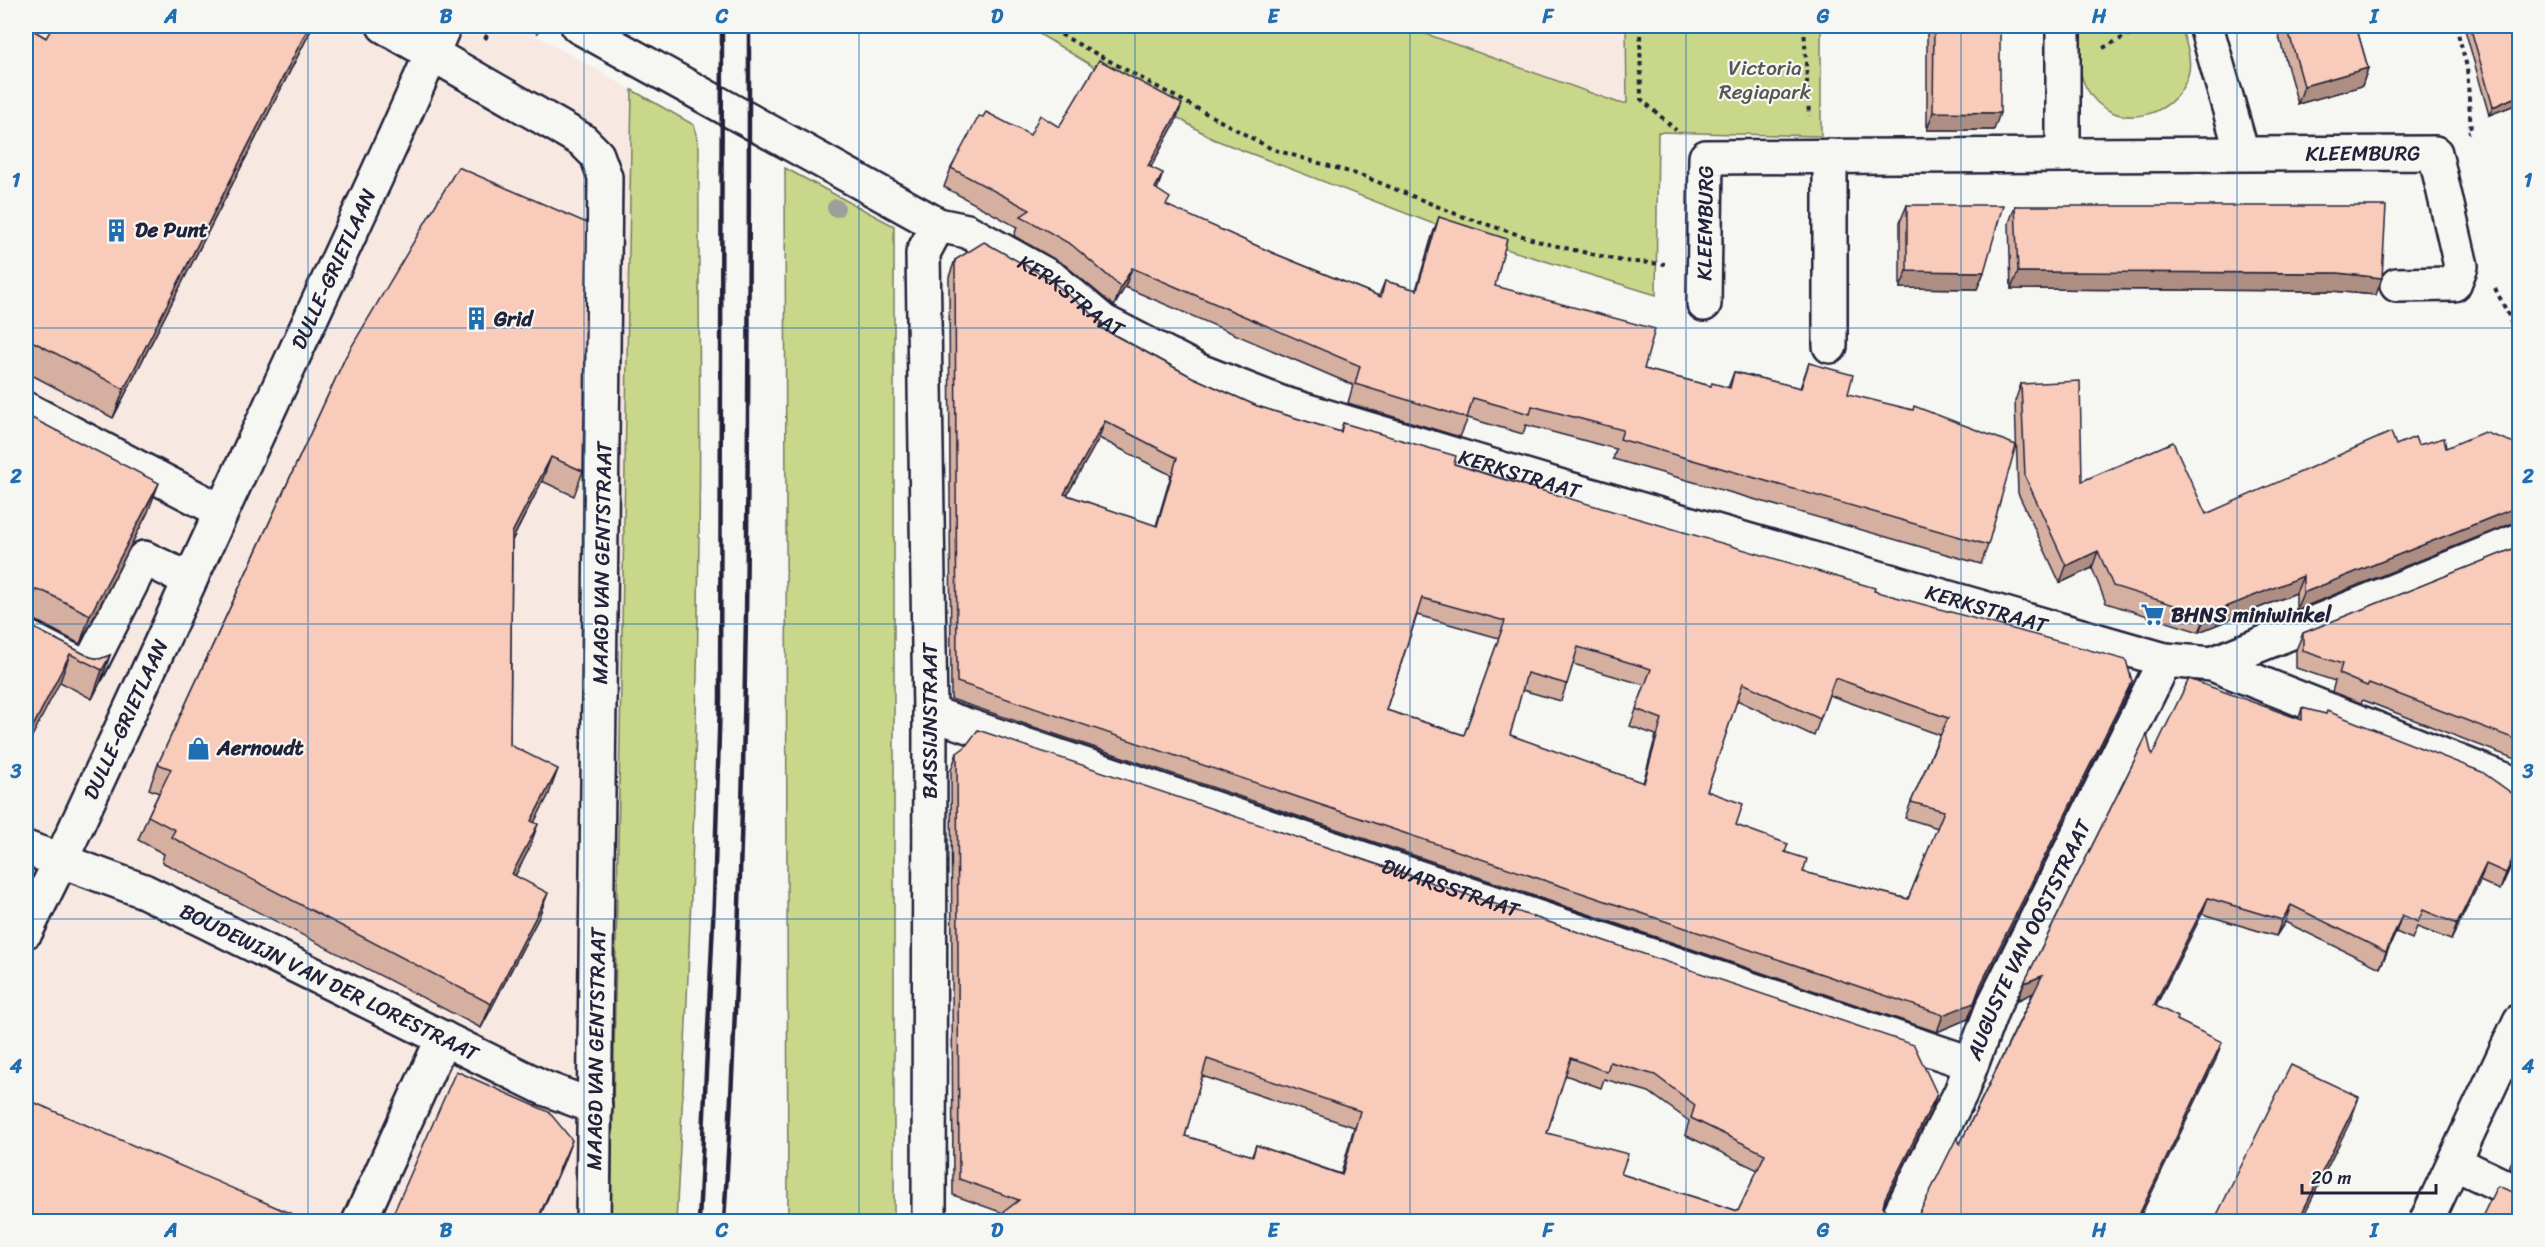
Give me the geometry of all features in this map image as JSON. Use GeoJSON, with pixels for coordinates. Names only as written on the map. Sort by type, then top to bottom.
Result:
{"type":"FeatureCollection","features":[{"type":"Feature","properties":{"kind":"street","name":"MAAGD VAN GENTSTRAAT"},"geometry":{"type":"LineString","coordinates":[[384,26],[437,39],[582,140],[597,155],[605,177],[593,1221]]}},
{"type":"Feature","properties":{"kind":"street","name":"KERKSTRAAT"},"geometry":{"type":"LineString","coordinates":[[578,26],[938,225],[967,231],[1053,279],[1104,322],[1197,370],[1281,403],[1569,489],[2165,660],[2212,664],[2520,786]]}},
{"type":"Feature","properties":{"kind":"street"},"geometry":{"type":"LineString","coordinates":[[2063,26],[2063,155]]}},
{"type":"Feature","properties":{"kind":"street"},"geometry":{"type":"LineString","coordinates":[[2206,26],[2242,153]]}},
{"type":"Feature","properties":{"kind":"street","name":"DULLE-GRIETLAAN"},"geometry":{"type":"LineString","coordinates":[[26,931],[390,147],[437,39]]}},
{"type":"Feature","properties":{"kind":"street","name":"KLEEMBURG"},"geometry":{"type":"LineString","coordinates":[[1704,304],[1706,157],[2435,153],[2461,266]]}},
{"type":"Feature","properties":{"kind":"street"},"geometry":{"type":"LineString","coordinates":[[1819,156],[1830,346]]}},
{"type":"Feature","properties":{"kind":"street","name":"BASSIJNSTRAAT"},"geometry":{"type":"LineString","coordinates":[[938,225],[923,253],[939,1219]]}},
{"type":"Feature","properties":{"kind":"street"},"geometry":{"type":"LineString","coordinates":[[2397,285],[2454,284],[2461,266]]}},
{"type":"Feature","properties":{"kind":"street"},"geometry":{"type":"LineString","coordinates":[[26,409],[221,511]]}},
{"type":"Feature","properties":{"kind":"street"},"geometry":{"type":"LineString","coordinates":[[2212,664],[2520,540]]}},
{"type":"Feature","properties":{"kind":"street"},"geometry":{"type":"LineString","coordinates":[[26,637],[88,669],[144,558],[190,580]]}},
{"type":"Feature","properties":{"kind":"street","name":"AUGUSTE VAN OOSTSTRAAT"},"geometry":{"type":"LineString","coordinates":[[1896,1221],[1960,1092],[1992,1009],[2165,660]]}},
{"type":"Feature","properties":{"kind":"street","name":"DWARSSTRAAT"},"geometry":{"type":"LineString","coordinates":[[930,713],[1970,1063]]}},
{"type":"Feature","properties":{"kind":"street"},"geometry":{"type":"LineString","coordinates":[[26,848],[60,862]]}},
{"type":"Feature","properties":{"kind":"street","name":"BOUDEWIJN VAN DER LORESTRAAT"},"geometry":{"type":"LineString","coordinates":[[60,862],[144,891],[544,1088],[595,1107]]}},
{"type":"Feature","properties":{"kind":"street"},"geometry":{"type":"LineString","coordinates":[[2426,1221],[2520,1022]]}},
{"type":"Feature","properties":{"kind":"street"},"geometry":{"type":"LineString","coordinates":[[359,1221],[443,1038]]}},
{"type":"Feature","properties":{"kind":"street"},"geometry":{"type":"LineString","coordinates":[[2455,1163],[2520,1194]]}},
{"type":"Feature","properties":{"kind":"path"},"geometry":{"type":"LineString","coordinates":[[1046,26],[1272,149],[1363,176],[1461,216],[1544,243],[1622,261],[1704,266]]}},
{"type":"Feature","properties":{"kind":"path"},"geometry":{"type":"LineString","coordinates":[[1640,26],[1641,99],[1706,157]]}},
{"type":"Feature","properties":{"kind":"path"},"geometry":{"type":"LineString","coordinates":[[1804,26],[1819,156]]}},
{"type":"Feature","properties":{"kind":"path"},"geometry":{"type":"LineString","coordinates":[[2435,153],[2450,139],[2470,131],[2467,67],[2456,26]]}},
{"type":"Feature","properties":{"kind":"path"},"geometry":{"type":"LineString","coordinates":[[2461,266],[2496,289],[2509,316],[2520,351]]}},
{"type":"Feature","properties":{"kind":"shaded area"},"geometry":{"type":"Polygon","coordinates":[[[26,26],[520,26],[632,90],[611,1221],[26,1221],[26,26]]]}},
{"type":"Feature","properties":{"kind":"shaded area"},"geometry":{"type":"Polygon","coordinates":[[[1404,26],[1626,26],[1627,104],[1619,103],[1404,26]]]}},
{"type":"Feature","properties":{"kind":"green space","name":"Victoria Regiapark"},"geometry":{"type":"Polygon","coordinates":[[[1026,26],[1404,26],[1619,103],[1627,103],[1626,26],[1821,26],[1821,136],[1658,132],[1656,295],[1470,238],[1213,139],[1026,26]]]}},
{"type":"Feature","properties":{"kind":"green space"},"geometry":{"type":"Polygon","coordinates":[[[2080,26],[2181,26],[2190,63],[2188,75],[2181,90],[2157,111],[2126,116],[2111,112],[2098,103],[2087,89],[2081,74],[2080,26]]]}},
{"type":"Feature","properties":{"kind":"green space"},"geometry":{"type":"Polygon","coordinates":[[[632,90],[694,125],[699,147],[700,487],[696,707],[685,1050],[676,1222],[611,1221],[632,90]]]}},
{"type":"Feature","properties":{"kind":"green space"},"geometry":{"type":"Polygon","coordinates":[[[785,168],[894,226],[894,1221],[788,1221],[785,168]]]}},
{"type":"Feature","properties":{"kind":"building","name":"De Punt"},"geometry":{"type":"Polygon","coordinates":[[[26,26],[46,38],[53,26],[309,26],[124,389],[26,338],[26,26]]]}},
{"type":"Feature","properties":{"kind":"building"},"geometry":{"type":"Polygon","coordinates":[[[1934,26],[2000,26],[2000,113],[1933,112],[1934,26]]]}},
{"type":"Feature","properties":{"kind":"building"},"geometry":{"type":"Polygon","coordinates":[[[2287,26],[2356,26],[2368,68],[2304,86],[2287,26]]]}},
{"type":"Feature","properties":{"kind":"building"},"geometry":{"type":"Polygon","coordinates":[[[2470,26],[2520,26],[2520,95],[2493,107],[2470,26]]]}},
{"type":"Feature","properties":{"kind":"building"},"geometry":{"type":"Polygon","coordinates":[[[1099,60],[1182,104],[1148,166],[1163,173],[1155,188],[1170,198],[1166,205],[1273,253],[1381,297],[1385,281],[1417,290],[1439,217],[1507,239],[1495,286],[1655,329],[1644,369],[1711,386],[1712,383],[1730,388],[1734,372],[1801,388],[1809,363],[1853,375],[1848,394],[1913,410],[1914,406],[2016,445],[1988,545],[1620,439],[1623,430],[1532,406],[1530,414],[1473,398],[1467,418],[1355,384],[1360,366],[1132,268],[1121,287],[1072,245],[1021,216],[1030,210],[951,168],[979,116],[983,117],[986,112],[1030,135],[1040,115],[1059,127],[1099,60]]]}},
{"type":"Feature","properties":{"kind":"building"},"geometry":{"type":"Polygon","coordinates":[[[458,167],[587,223],[583,471],[551,457],[512,533],[510,745],[558,769],[531,821],[538,824],[512,874],[548,893],[491,1004],[171,837],[175,830],[148,816],[171,769],[158,764],[346,356],[458,167]]]}},
{"type":"Feature","properties":{"kind":"building"},"geometry":{"type":"Polygon","coordinates":[[[1907,205],[2003,205],[1984,272],[1907,271],[1907,205]]]}},
{"type":"Feature","properties":{"kind":"building"},"geometry":{"type":"Polygon","coordinates":[[[2015,206],[2386,206],[2382,278],[2338,273],[2018,272],[2015,206]]]}},
{"type":"Feature","properties":{"kind":"building"},"geometry":{"type":"Polygon","coordinates":[[[984,242],[1048,278],[1102,322],[1099,327],[1192,377],[1257,406],[1341,432],[1343,423],[1456,456],[1454,464],[1489,475],[1875,588],[1874,591],[2126,660],[2132,681],[1981,984],[1974,1003],[1943,1015],[957,682],[955,260],[984,242]],[[1105,421],[1064,494],[1157,526],[1177,458],[1105,421]],[[1422,598],[1386,710],[1464,735],[1505,621],[1422,598]],[[1578,647],[1567,684],[1527,673],[1510,735],[1644,783],[1662,719],[1636,709],[1651,669],[1578,647]],[[1835,678],[1820,719],[1743,683],[1707,791],[1743,804],[1736,825],[1788,844],[1785,852],[1807,859],[1803,872],[1908,899],[1944,811],[1911,802],[1948,718],[1835,678]]]}},
{"type":"Feature","properties":{"kind":"building"},"geometry":{"type":"Polygon","coordinates":[[[2080,381],[2082,481],[2173,442],[2206,514],[2391,432],[2396,445],[2415,437],[2418,445],[2444,438],[2446,448],[2484,432],[2520,445],[2520,506],[2303,593],[2303,576],[2206,615],[2113,586],[2098,551],[2066,566],[2025,476],[2021,384],[2080,381]]]}},
{"type":"Feature","properties":{"kind":"building"},"geometry":{"type":"Polygon","coordinates":[[[26,415],[159,483],[90,615],[45,592],[36,590],[26,594],[26,415]]]}},
{"type":"Feature","properties":{"kind":"building"},"geometry":{"type":"Polygon","coordinates":[[[2520,546],[2520,741],[2369,683],[2367,686],[2339,674],[2342,664],[2303,651],[2303,633],[2520,546]]]}},
{"type":"Feature","properties":{"kind":"building"},"geometry":{"type":"Polygon","coordinates":[[[26,623],[90,657],[100,659],[110,655],[102,670],[70,654],[26,740],[26,623]]]}},
{"type":"Feature","properties":{"kind":"building"},"geometry":{"type":"Polygon","coordinates":[[[2189,679],[2302,720],[2302,708],[2326,714],[2327,711],[2482,772],[2520,799],[2520,843],[2506,873],[2486,864],[2457,924],[2423,910],[2418,922],[2402,915],[2386,952],[2291,905],[2282,920],[2208,898],[2154,1005],[2178,1017],[2177,1020],[2222,1042],[2136,1221],[1911,1221],[1919,1214],[1957,1137],[1960,1144],[2042,976],[2024,983],[2147,735],[2152,755],[2189,679]]]}},
{"type":"Feature","properties":{"kind":"building"},"geometry":{"type":"Polygon","coordinates":[[[978,730],[1914,1045],[1937,1094],[1885,1198],[1883,1206],[1886,1215],[1893,1221],[992,1221],[1019,1200],[959,1179],[957,753],[965,747],[978,730]],[[1571,1058],[1547,1133],[1628,1154],[1621,1174],[1738,1211],[1765,1154],[1691,1118],[1695,1105],[1655,1075],[1610,1062],[1607,1072],[1571,1058]],[[1207,1059],[1185,1136],[1253,1156],[1256,1145],[1342,1175],[1360,1111],[1207,1059]]]}},
{"type":"Feature","properties":{"kind":"building"},"geometry":{"type":"Polygon","coordinates":[[[2291,1065],[2359,1097],[2298,1221],[2214,1221],[2291,1065]]]}},
{"type":"Feature","properties":{"kind":"building"},"geometry":{"type":"Polygon","coordinates":[[[456,1071],[549,1112],[572,1140],[537,1221],[390,1221],[456,1071]]]}},
{"type":"Feature","properties":{"kind":"building"},"geometry":{"type":"Polygon","coordinates":[[[26,1099],[308,1221],[26,1221],[26,1099]]]}},
{"type":"Feature","properties":{"kind":"building"},"geometry":{"type":"Polygon","coordinates":[[[2520,1142],[2520,1155],[2515,1153],[2520,1142]]]}},
{"type":"Feature","properties":{"kind":"building"},"geometry":{"type":"Polygon","coordinates":[[[2498,1186],[2520,1195],[2520,1221],[2480,1221],[2498,1186]]]}},
{"type":"Feature","properties":{"kind":"railway"},"geometry":{"type":"LineString","coordinates":[[699,1222],[714,900],[720,700],[722,26]]}},
{"type":"Feature","properties":{"kind":"railway"},"geometry":{"type":"LineString","coordinates":[[724,1222],[743,773],[748,475],[749,26]]}},
{"type":"Feature","properties":{"kind":"place","name":"De Punt"},"geometry":{"type":"Point","coordinates":[117,230]}},
{"type":"Feature","properties":{"kind":"place","name":"Grid"},"geometry":{"type":"Point","coordinates":[476,319]}},
{"type":"Feature","properties":{"kind":"place","name":"BHNS miniwinkel"},"geometry":{"type":"Point","coordinates":[2153,615]}},
{"type":"Feature","properties":{"kind":"place","name":"Aernoudt"},"geometry":{"type":"Point","coordinates":[199,748]}}]}
